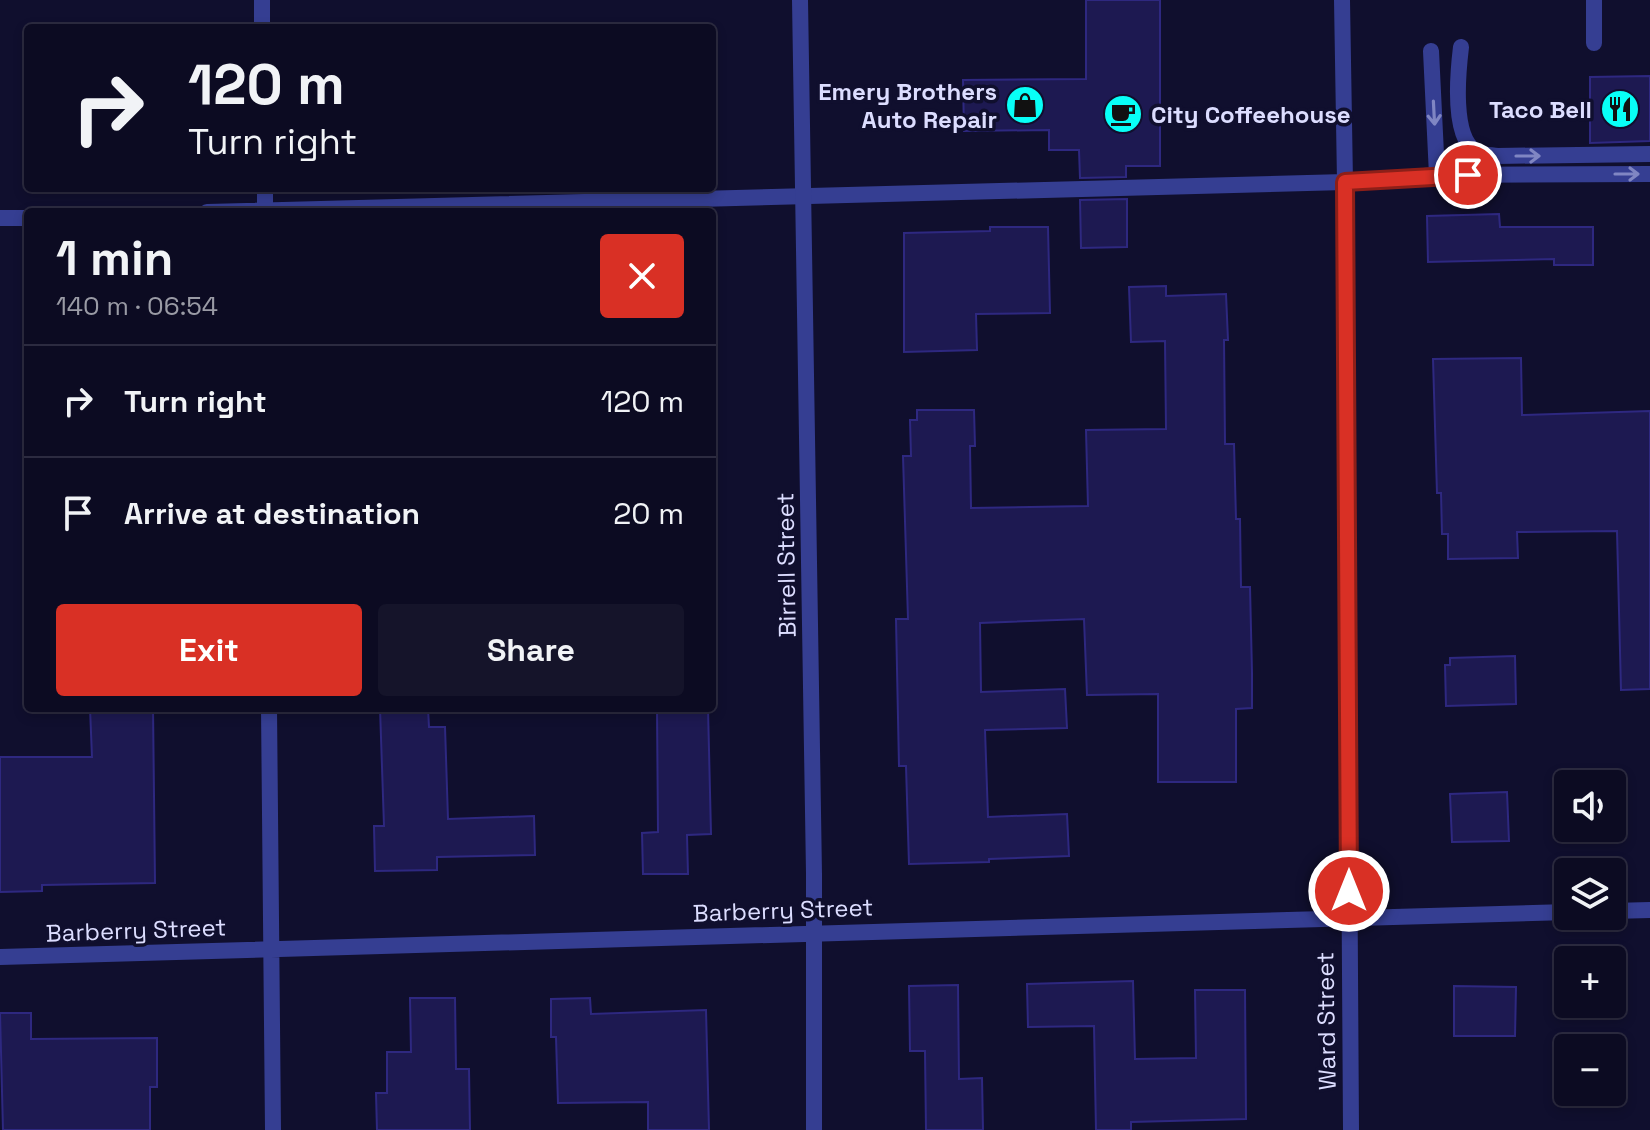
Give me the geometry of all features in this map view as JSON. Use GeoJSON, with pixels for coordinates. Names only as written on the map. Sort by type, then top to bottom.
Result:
{"type":"FeatureCollection","features":[{"type":"Feature","properties":{"kind":"street"},"geometry":{"type":"LineString","coordinates":[[262,0],[262,24]]}},
{"type":"Feature","properties":{"kind":"street","name":"Birrell Street"},"geometry":{"type":"LineString","coordinates":[[800,0],[815,933],[812,977],[814,1130]]}},
{"type":"Feature","properties":{"kind":"street","name":"Ward Street"},"geometry":{"type":"LineString","coordinates":[[1342,0],[1351,1130]]}},
{"type":"Feature","properties":{"kind":"street"},"geometry":{"type":"LineString","coordinates":[[1594,0],[1594,43]]}},
{"type":"Feature","properties":{"kind":"street"},"geometry":{"type":"LineString","coordinates":[[1461,47],[1458,76],[1461,126],[1465,139],[1477,152],[1497,156],[1650,154]]}},
{"type":"Feature","properties":{"kind":"street"},"geometry":{"type":"LineString","coordinates":[[1431,51],[1437,175]]}},
{"type":"Feature","properties":{"kind":"street"},"geometry":{"type":"LineString","coordinates":[[373,208],[1345,182],[1437,175],[1650,174]]}},
{"type":"Feature","properties":{"kind":"street"},"geometry":{"type":"LineString","coordinates":[[0,218],[24,218]]}},
{"type":"Feature","properties":{"kind":"street"},"geometry":{"type":"LineString","coordinates":[[269,712],[273,1130]]}},
{"type":"Feature","properties":{"kind":"street"},"geometry":{"type":"LineString","coordinates":[[1626,911],[1650,910]]}},
{"type":"Feature","properties":{"kind":"street","name":"Barberry Street"},"geometry":{"type":"LineString","coordinates":[[0,957],[1554,912]]}},
{"type":"Feature","properties":{"kind":"building","name":"City Coffeehouse"},"geometry":{"type":"Polygon","coordinates":[[[1086,0],[1160,0],[1160,166],[1126,166],[1126,177],[1080,178],[1079,150],[1049,150],[1049,130],[964,131],[963,80],[1086,79],[1086,0]]]}},
{"type":"Feature","properties":{"kind":"building","name":"Taco Bell"},"geometry":{"type":"Polygon","coordinates":[[[1650,76],[1650,141],[1590,143],[1590,77],[1650,76]]]}},
{"type":"Feature","properties":{"kind":"building"},"geometry":{"type":"Polygon","coordinates":[[[1127,199],[1127,247],[1081,248],[1080,200],[1127,199]]]}},
{"type":"Feature","properties":{"kind":"building"},"geometry":{"type":"Polygon","coordinates":[[[1499,214],[1500,227],[1593,227],[1593,265],[1554,265],[1554,259],[1428,262],[1427,216],[1499,214]]]}},
{"type":"Feature","properties":{"kind":"building"},"geometry":{"type":"Polygon","coordinates":[[[990,227],[1048,227],[1050,313],[976,314],[977,350],[904,352],[904,233],[990,231],[990,227]]]}},
{"type":"Feature","properties":{"kind":"building"},"geometry":{"type":"Polygon","coordinates":[[[1166,286],[1166,296],[1226,294],[1225,444],[1234,444],[1241,587],[1250,587],[1252,673],[1252,708],[1236,709],[1236,782],[1158,782],[1158,694],[1087,695],[1084,619],[980,623],[981,692],[1065,689],[1067,728],[985,730],[988,817],[1067,814],[1069,856],[909,864],[906,766],[899,766],[896,619],[908,619],[903,456],[911,456],[910,420],[917,420],[917,410],[974,410],[975,446],[970,446],[971,508],[1088,506],[1086,430],[1166,429],[1165,341],[1131,342],[1129,287],[1166,286]]]}},
{"type":"Feature","properties":{"kind":"building"},"geometry":{"type":"Polygon","coordinates":[[[1521,358],[1522,415],[1650,411],[1650,689],[1621,690],[1617,531],[1517,532],[1518,558],[1448,559],[1448,534],[1442,534],[1441,493],[1437,493],[1433,359],[1521,358]]]}},
{"type":"Feature","properties":{"kind":"building"},"geometry":{"type":"Polygon","coordinates":[[[1515,656],[1516,704],[1446,706],[1445,665],[1450,665],[1450,658],[1515,656]]]}},
{"type":"Feature","properties":{"kind":"building"},"geometry":{"type":"Polygon","coordinates":[[[90,712],[153,712],[155,883],[42,885],[42,891],[0,892],[0,757],[92,757],[90,712]]]}},
{"type":"Feature","properties":{"kind":"building"},"geometry":{"type":"Polygon","coordinates":[[[380,712],[428,712],[429,727],[445,727],[448,819],[534,816],[535,855],[437,857],[437,870],[375,871],[374,826],[384,826],[380,712]]]}},
{"type":"Feature","properties":{"kind":"building"},"geometry":{"type":"Polygon","coordinates":[[[657,712],[708,712],[711,834],[687,835],[688,874],[643,874],[642,833],[658,832],[657,712]]]}},
{"type":"Feature","properties":{"kind":"building"},"geometry":{"type":"Polygon","coordinates":[[[1507,792],[1509,841],[1452,842],[1450,794],[1507,792]]]}},
{"type":"Feature","properties":{"kind":"building"},"geometry":{"type":"Polygon","coordinates":[[[1133,981],[1135,1059],[1196,1058],[1195,990],[1245,990],[1246,1119],[1131,1122],[1131,1130],[1096,1130],[1094,1026],[1028,1027],[1027,984],[1133,981]]]}},
{"type":"Feature","properties":{"kind":"building"},"geometry":{"type":"Polygon","coordinates":[[[958,985],[959,1079],[982,1078],[983,1130],[926,1130],[925,1051],[910,1051],[909,986],[958,985]]]}},
{"type":"Feature","properties":{"kind":"building"},"geometry":{"type":"Polygon","coordinates":[[[1454,986],[1516,987],[1515,1036],[1454,1036],[1454,986]]]}},
{"type":"Feature","properties":{"kind":"building"},"geometry":{"type":"Polygon","coordinates":[[[410,998],[455,998],[456,1069],[469,1069],[470,1130],[377,1130],[376,1093],[387,1093],[387,1052],[411,1052],[410,998]]]}},
{"type":"Feature","properties":{"kind":"building"},"geometry":{"type":"Polygon","coordinates":[[[590,998],[591,1014],[706,1010],[709,1130],[648,1130],[648,1102],[558,1103],[556,1037],[551,1037],[551,999],[590,998]]]}},
{"type":"Feature","properties":{"kind":"building"},"geometry":{"type":"Polygon","coordinates":[[[0,1013],[31,1013],[31,1039],[157,1038],[157,1087],[150,1087],[150,1130],[3,1130],[0,1013]]]}},
{"type":"Feature","properties":{"kind":"place","name":"Emery Brothers Auto Repair"},"geometry":{"type":"Point","coordinates":[1025,105]}},
{"type":"Feature","properties":{"kind":"place","name":"Taco Bell"},"geometry":{"type":"Point","coordinates":[1620,109]}},
{"type":"Feature","properties":{"kind":"place","name":"City Coffeehouse"},"geometry":{"type":"Point","coordinates":[1123,114]}},
{"type":"Feature","properties":{"kind":"route"},"geometry":{"type":"LineString","coordinates":[[1349,891],[1345,182],[1468,175]]}}]}
